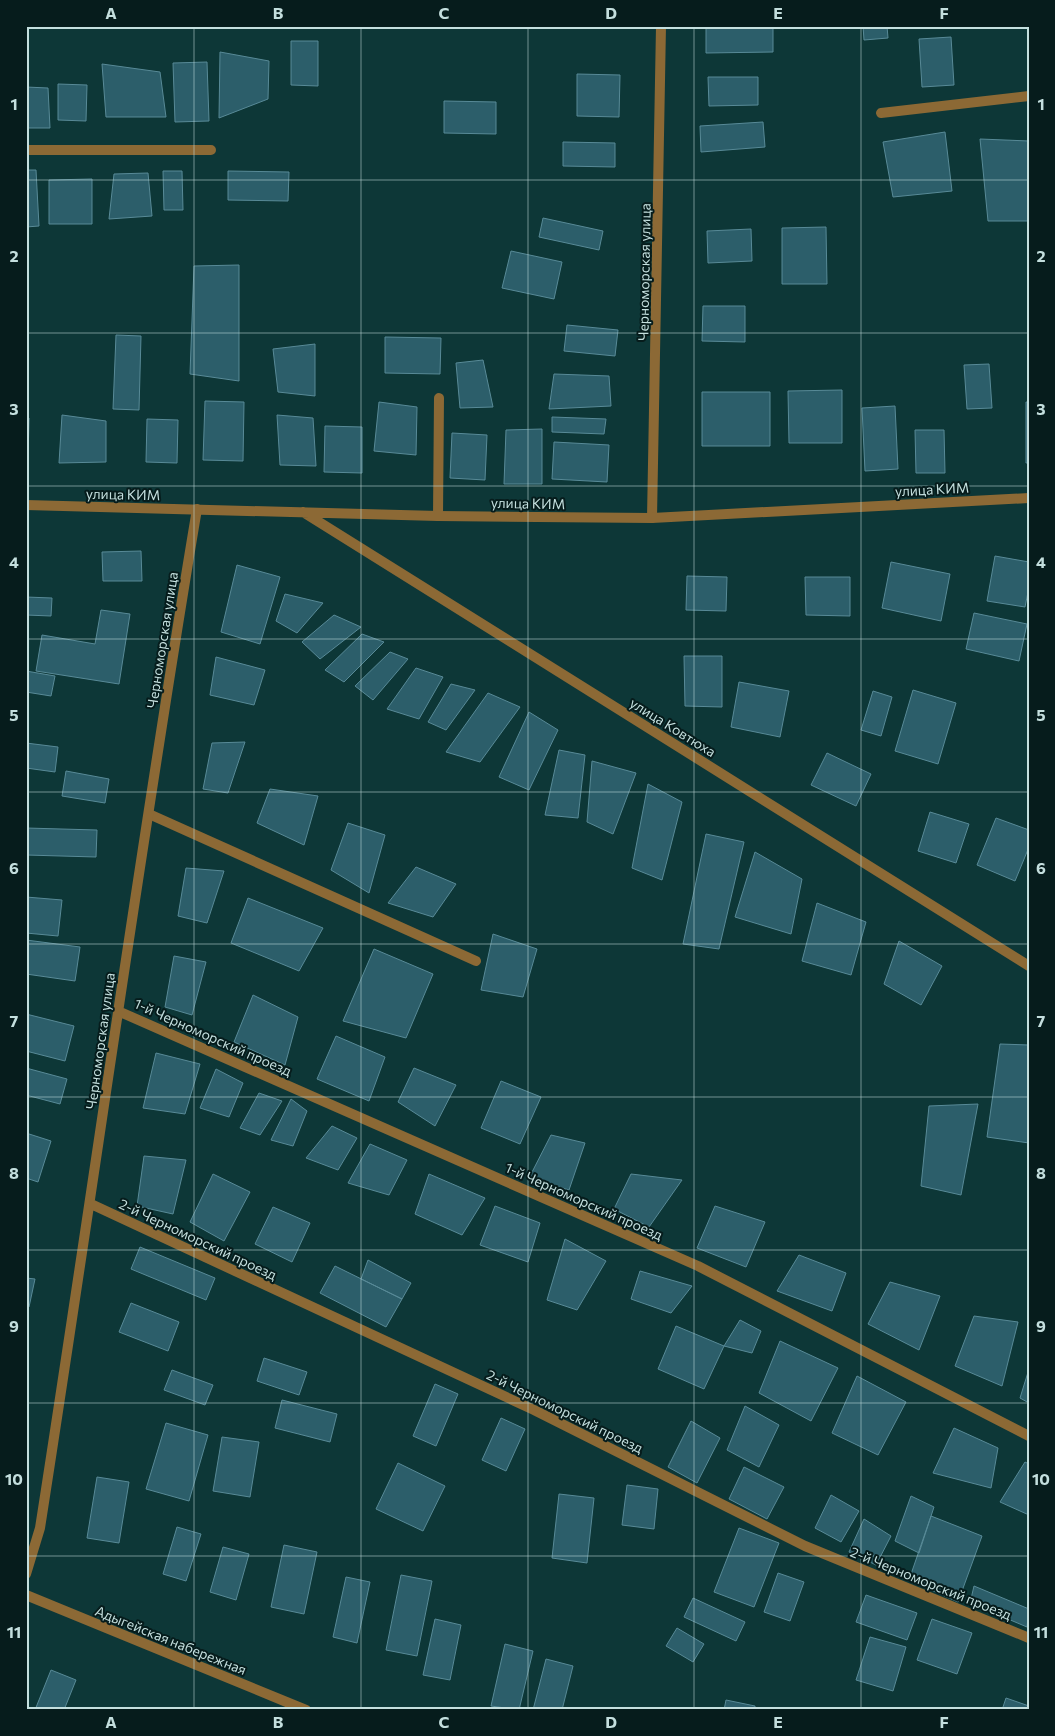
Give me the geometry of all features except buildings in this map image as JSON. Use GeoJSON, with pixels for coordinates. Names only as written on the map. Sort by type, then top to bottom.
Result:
{"type":"FeatureCollection","features":[{"type":"Feature","properties":{"kind":"street","name":"Черноморская улица"},"geometry":{"type":"LineString","coordinates":[[652,518],[661,26]]}},
{"type":"Feature","properties":{"kind":"street"},"geometry":{"type":"LineString","coordinates":[[880,113],[1029,96]]}},
{"type":"Feature","properties":{"kind":"street"},"geometry":{"type":"LineString","coordinates":[[26,150],[211,150]]}},
{"type":"Feature","properties":{"kind":"street"},"geometry":{"type":"LineString","coordinates":[[438,516],[439,398]]}},
{"type":"Feature","properties":{"kind":"street","name":"улица КИМ"},"geometry":{"type":"LineString","coordinates":[[26,505],[438,516],[652,518],[1029,498]]}},
{"type":"Feature","properties":{"kind":"street","name":"Черноморская улица"},"geometry":{"type":"LineString","coordinates":[[26,1574],[40,1528],[91,1204],[118,1011],[197,509]]}},
{"type":"Feature","properties":{"kind":"street","name":"улица Ковтюха"},"geometry":{"type":"LineString","coordinates":[[303,512],[1029,966]]}},
{"type":"Feature","properties":{"kind":"street"},"geometry":{"type":"LineString","coordinates":[[149,814],[476,961]]}},
{"type":"Feature","properties":{"kind":"street","name":"1-й Черноморский проезд"},"geometry":{"type":"LineString","coordinates":[[118,1011],[698,1266],[1029,1436]]}},
{"type":"Feature","properties":{"kind":"street","name":"2-й Черноморский проезд"},"geometry":{"type":"LineString","coordinates":[[91,1204],[534,1410],[806,1546],[1029,1638]]}},
{"type":"Feature","properties":{"kind":"street","name":"Адыгейская набережная"},"geometry":{"type":"LineString","coordinates":[[26,1596],[306,1710]]}}]}
